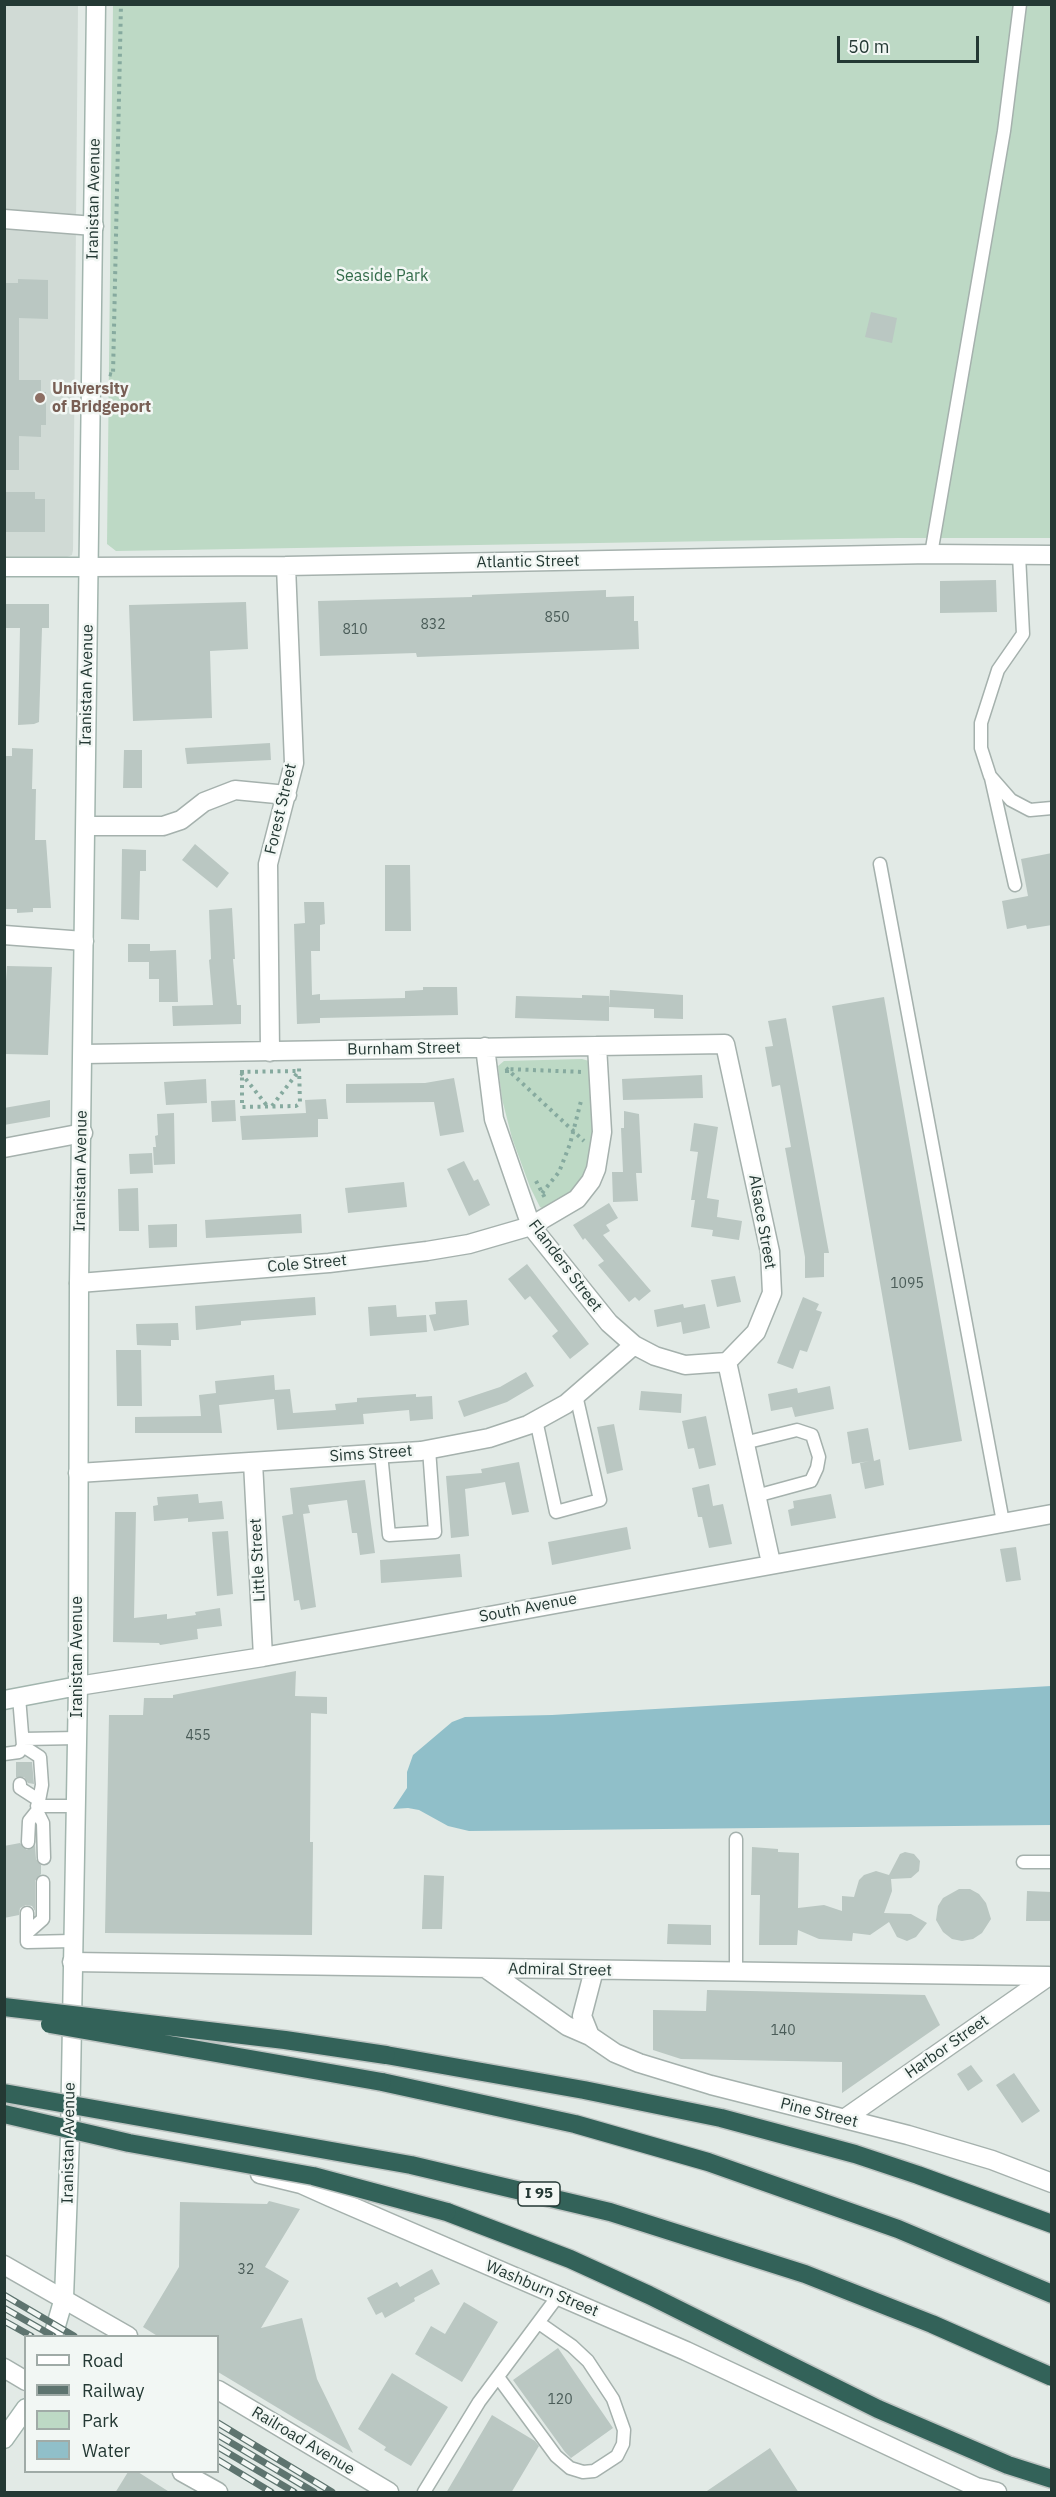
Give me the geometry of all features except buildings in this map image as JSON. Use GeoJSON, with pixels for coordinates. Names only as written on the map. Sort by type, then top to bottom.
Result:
{"type":"FeatureCollection","features":[{"type":"Feature","properties":{"kind":"highway"},"geometry":{"type":"LineString","coordinates":[[4,2007],[285,2040],[387,2055],[596,2092],[721,2118],[865,2158],[1052,2224]]}},
{"type":"Feature","properties":{"kind":"highway"},"geometry":{"type":"LineString","coordinates":[[4,2016],[392,2084],[575,2124],[708,2162],[832,2204],[960,2253],[1052,2294]]}},
{"type":"Feature","properties":{"kind":"highway","name":"I 95"},"geometry":{"type":"LineString","coordinates":[[4,2093],[411,2165],[610,2212],[805,2274],[932,2324],[1052,2377]]}},
{"type":"Feature","properties":{"kind":"highway"},"geometry":{"type":"LineString","coordinates":[[4,2114],[129,2143],[313,2176],[447,2212],[591,2268],[878,2409],[986,2456],[1052,2479]]}},
{"type":"Feature","properties":{"kind":"street","name":"Iranistan Avenue"},"geometry":{"type":"LineString","coordinates":[[54,2335],[64,2298],[70,2136],[78,1686],[79,1283],[83,1133],[82,1054],[96,4]]}},
{"type":"Feature","properties":{"kind":"street"},"geometry":{"type":"LineString","coordinates":[[4,219],[94,226]]}},
{"type":"Feature","properties":{"kind":"street","name":"Atlantic Street"},"geometry":{"type":"LineString","coordinates":[[4,567],[286,566],[931,554],[1052,555]]}},
{"type":"Feature","properties":{"kind":"street","name":"Forest Street"},"geometry":{"type":"LineString","coordinates":[[270,1052],[268,864],[294,763],[286,566]]}},
{"type":"Feature","properties":{"kind":"street"},"geometry":{"type":"LineString","coordinates":[[86,826],[163,826],[181,820],[204,802],[236,790],[287,795]]}},
{"type":"Feature","properties":{"kind":"street"},"geometry":{"type":"LineString","coordinates":[[4,935],[84,941]]}},
{"type":"Feature","properties":{"kind":"street","name":"Burnham Street"},"geometry":{"type":"LineString","coordinates":[[82,1054],[725,1044]]}},
{"type":"Feature","properties":{"kind":"street","name":"Alsace Street"},"geometry":{"type":"LineString","coordinates":[[725,1044],[770,1252],[772,1293],[756,1332],[727,1362]]}},
{"type":"Feature","properties":{"kind":"street","name":"Flanders Street"},"geometry":{"type":"LineString","coordinates":[[485,1047],[494,1119],[531,1226],[609,1323],[634,1345],[656,1356],[685,1365],[727,1362]]}},
{"type":"Feature","properties":{"kind":"street"},"geometry":{"type":"LineString","coordinates":[[591,1047],[588,1074],[602,1132],[600,1156]]}},
{"type":"Feature","properties":{"kind":"street"},"geometry":{"type":"LineString","coordinates":[[4,1148],[83,1133]]}},
{"type":"Feature","properties":{"kind":"street","name":"Cole Street"},"geometry":{"type":"LineString","coordinates":[[79,1283],[329,1263],[469,1244],[531,1226],[567,1206],[583,1192],[597,1169],[600,1156]]}},
{"type":"Feature","properties":{"kind":"street","name":"Sims Street"},"geometry":{"type":"LineString","coordinates":[[78,1473],[429,1449],[489,1438],[536,1420],[566,1404],[634,1345]]}},
{"type":"Feature","properties":{"kind":"street"},"geometry":{"type":"LineString","coordinates":[[727,1362],[771,1563]]}},
{"type":"Feature","properties":{"kind":"street","name":"Little Street"},"geometry":{"type":"LineString","coordinates":[[253,1462],[263,1658]]}},
{"type":"Feature","properties":{"kind":"street","name":"South Avenue"},"geometry":{"type":"LineString","coordinates":[[12,1698],[263,1658],[771,1563],[1052,1514]]}},
{"type":"Feature","properties":{"kind":"street","name":"Admiral Street"},"geometry":{"type":"LineString","coordinates":[[72,1962],[1050,1975]]}},
{"type":"Feature","properties":{"kind":"street","name":"Pine Street"},"geometry":{"type":"LineString","coordinates":[[485,1968],[567,2026],[590,2036],[615,2053],[639,2063],[711,2085],[992,2160],[1052,2183]]}},
{"type":"Feature","properties":{"kind":"street"},"geometry":{"type":"LineString","coordinates":[[590,2036],[582,2016],[594,1970]]}},
{"type":"Feature","properties":{"kind":"street","name":"Harbor Street"},"geometry":{"type":"LineString","coordinates":[[844,2119],[1050,1975]]}},
{"type":"Feature","properties":{"kind":"street","name":"Washburn Street"},"geometry":{"type":"LineString","coordinates":[[70,2136],[301,2184],[686,2351],[976,2487],[997,2493]]}},
{"type":"Feature","properties":{"kind":"street"},"geometry":{"type":"LineString","coordinates":[[4,2265],[125,2335]]}},
{"type":"Feature","properties":{"kind":"street"},"geometry":{"type":"LineString","coordinates":[[4,2368],[24,2380]]}},
{"type":"Feature","properties":{"kind":"street","name":"Railroad Avenue"},"geometry":{"type":"LineString","coordinates":[[219,2391],[388,2493]]}},
{"type":"Feature","properties":{"kind":"street"},"geometry":{"type":"LineString","coordinates":[[4,2439],[24,2411]]}},
{"type":"Feature","properties":{"kind":"street"},"geometry":{"type":"LineString","coordinates":[[184,2473],[218,2493]]}},
{"type":"Feature","properties":{"kind":"lane"},"geometry":{"type":"LineString","coordinates":[[931,554],[1004,131],[1020,4]]}},
{"type":"Feature","properties":{"kind":"lane"},"geometry":{"type":"LineString","coordinates":[[1015,885],[990,776],[981,748],[981,723],[998,670],[1023,634],[1019,555]]}},
{"type":"Feature","properties":{"kind":"lane"},"geometry":{"type":"LineString","coordinates":[[990,776],[1011,800],[1030,810],[1052,808]]}},
{"type":"Feature","properties":{"kind":"lane"},"geometry":{"type":"LineString","coordinates":[[880,864],[1003,1522]]}},
{"type":"Feature","properties":{"kind":"lane"},"geometry":{"type":"LineString","coordinates":[[536,1420],[556,1512],[600,1500],[576,1395]]}},
{"type":"Feature","properties":{"kind":"lane"},"geometry":{"type":"LineString","coordinates":[[744,1443],[797,1430],[812,1435],[819,1457],[811,1481],[756,1496]]}},
{"type":"Feature","properties":{"kind":"lane"},"geometry":{"type":"LineString","coordinates":[[381,1453],[389,1535],[435,1532],[429,1449]]}},
{"type":"Feature","properties":{"kind":"lane"},"geometry":{"type":"LineString","coordinates":[[12,1698],[21,1750]]}},
{"type":"Feature","properties":{"kind":"lane"},"geometry":{"type":"LineString","coordinates":[[4,1754],[77,1738]]}},
{"type":"Feature","properties":{"kind":"lane"},"geometry":{"type":"LineString","coordinates":[[21,1750],[40,1757],[42,1785],[37,1805],[29,1821],[28,1842]]}},
{"type":"Feature","properties":{"kind":"lane"},"geometry":{"type":"LineString","coordinates":[[20,1784],[20,1788],[37,1805],[43,1823],[44,1858]]}},
{"type":"Feature","properties":{"kind":"lane"},"geometry":{"type":"LineString","coordinates":[[37,1805],[75,1806]]}},
{"type":"Feature","properties":{"kind":"lane"},"geometry":{"type":"LineString","coordinates":[[736,1839],[736,1972]]}},
{"type":"Feature","properties":{"kind":"lane"},"geometry":{"type":"LineString","coordinates":[[1023,1863],[1052,1862]]}},
{"type":"Feature","properties":{"kind":"lane"},"geometry":{"type":"LineString","coordinates":[[27,1933],[43,1919],[43,1882]]}},
{"type":"Feature","properties":{"kind":"lane"},"geometry":{"type":"LineString","coordinates":[[27,1913],[27,1942],[72,1941]]}},
{"type":"Feature","properties":{"kind":"lane"},"geometry":{"type":"LineString","coordinates":[[424,2493],[464,2425],[558,2296]]}},
{"type":"Feature","properties":{"kind":"lane"},"geometry":{"type":"LineString","coordinates":[[498,2377],[556,2456],[570,2468],[584,2472],[594,2471],[617,2456],[623,2444],[624,2430],[613,2399],[588,2361],[572,2346],[539,2323]]}},
{"type":"Feature","properties":{"kind":"path"},"geometry":{"type":"LineString","coordinates":[[91,372],[113,375],[121,4]]}},
{"type":"Feature","properties":{"kind":"path"},"geometry":{"type":"LineString","coordinates":[[485,1047],[600,1156]]}},
{"type":"Feature","properties":{"kind":"path"},"geometry":{"type":"LineString","coordinates":[[507,1069],[588,1074],[591,1047]]}},
{"type":"Feature","properties":{"kind":"path"},"geometry":{"type":"LineString","coordinates":[[241,1053],[241,1106],[270,1107],[299,1105],[300,1052]]}},
{"type":"Feature","properties":{"kind":"path"},"geometry":{"type":"LineString","coordinates":[[507,1069],[507,1079]]}},
{"type":"Feature","properties":{"kind":"path"},"geometry":{"type":"LineString","coordinates":[[270,1107],[299,1071]]}},
{"type":"Feature","properties":{"kind":"path"},"geometry":{"type":"LineString","coordinates":[[240,1072],[270,1107]]}},
{"type":"Feature","properties":{"kind":"path"},"geometry":{"type":"LineString","coordinates":[[542,1193],[559,1172],[574,1131],[582,1095]]}},
{"type":"Feature","properties":{"kind":"path"},"geometry":{"type":"LineString","coordinates":[[534,1176],[552,1214]]}},
{"type":"Feature","properties":{"kind":"shaded area","name":"University of Bridgeport"},"geometry":{"type":"Polygon","coordinates":[[[4,5],[78,5],[73,550],[72,555],[67,557],[5,558],[4,5]]]}},
{"type":"Feature","properties":{"kind":"green space","name":"Seaside Park"},"geometry":{"type":"Polygon","coordinates":[[[113,5],[1051,5],[1051,538],[898,538],[116,551],[107,544],[113,5]]]}},
{"type":"Feature","properties":{"kind":"green space"},"geometry":{"type":"Polygon","coordinates":[[[582,1059],[589,1061],[593,1066],[592,1161],[578,1188],[544,1209],[540,1207],[530,1187],[512,1138],[502,1099],[498,1066],[504,1061],[582,1059]]]}},
{"type":"Feature","properties":{"kind":"water"},"geometry":{"type":"Polygon","coordinates":[[[1051,1686],[1051,1825],[469,1831],[448,1826],[419,1810],[393,1809],[407,1788],[407,1772],[413,1755],[452,1722],[465,1717],[552,1715],[1051,1686]]]}},
{"type":"Feature","properties":{"kind":"railway"},"geometry":{"type":"LineString","coordinates":[[4,2295],[72,2335]]}},
{"type":"Feature","properties":{"kind":"railway"},"geometry":{"type":"LineString","coordinates":[[4,2308],[51,2335]]}},
{"type":"Feature","properties":{"kind":"railway"},"geometry":{"type":"LineString","coordinates":[[4,2321],[29,2335]]}},
{"type":"Feature","properties":{"kind":"railway"},"geometry":{"type":"LineString","coordinates":[[219,2424],[332,2492]]}},
{"type":"Feature","properties":{"kind":"railway"},"geometry":{"type":"LineString","coordinates":[[219,2436],[314,2492]]}},
{"type":"Feature","properties":{"kind":"railway"},"geometry":{"type":"LineString","coordinates":[[219,2448],[294,2492]]}},
{"type":"Feature","properties":{"kind":"railway"},"geometry":{"type":"LineString","coordinates":[[219,2461],[271,2492]]}},
{"type":"Feature","properties":{"kind":"place","name":"University of Bridgeport"},"geometry":{"type":"Point","coordinates":[40,398]}}]}
